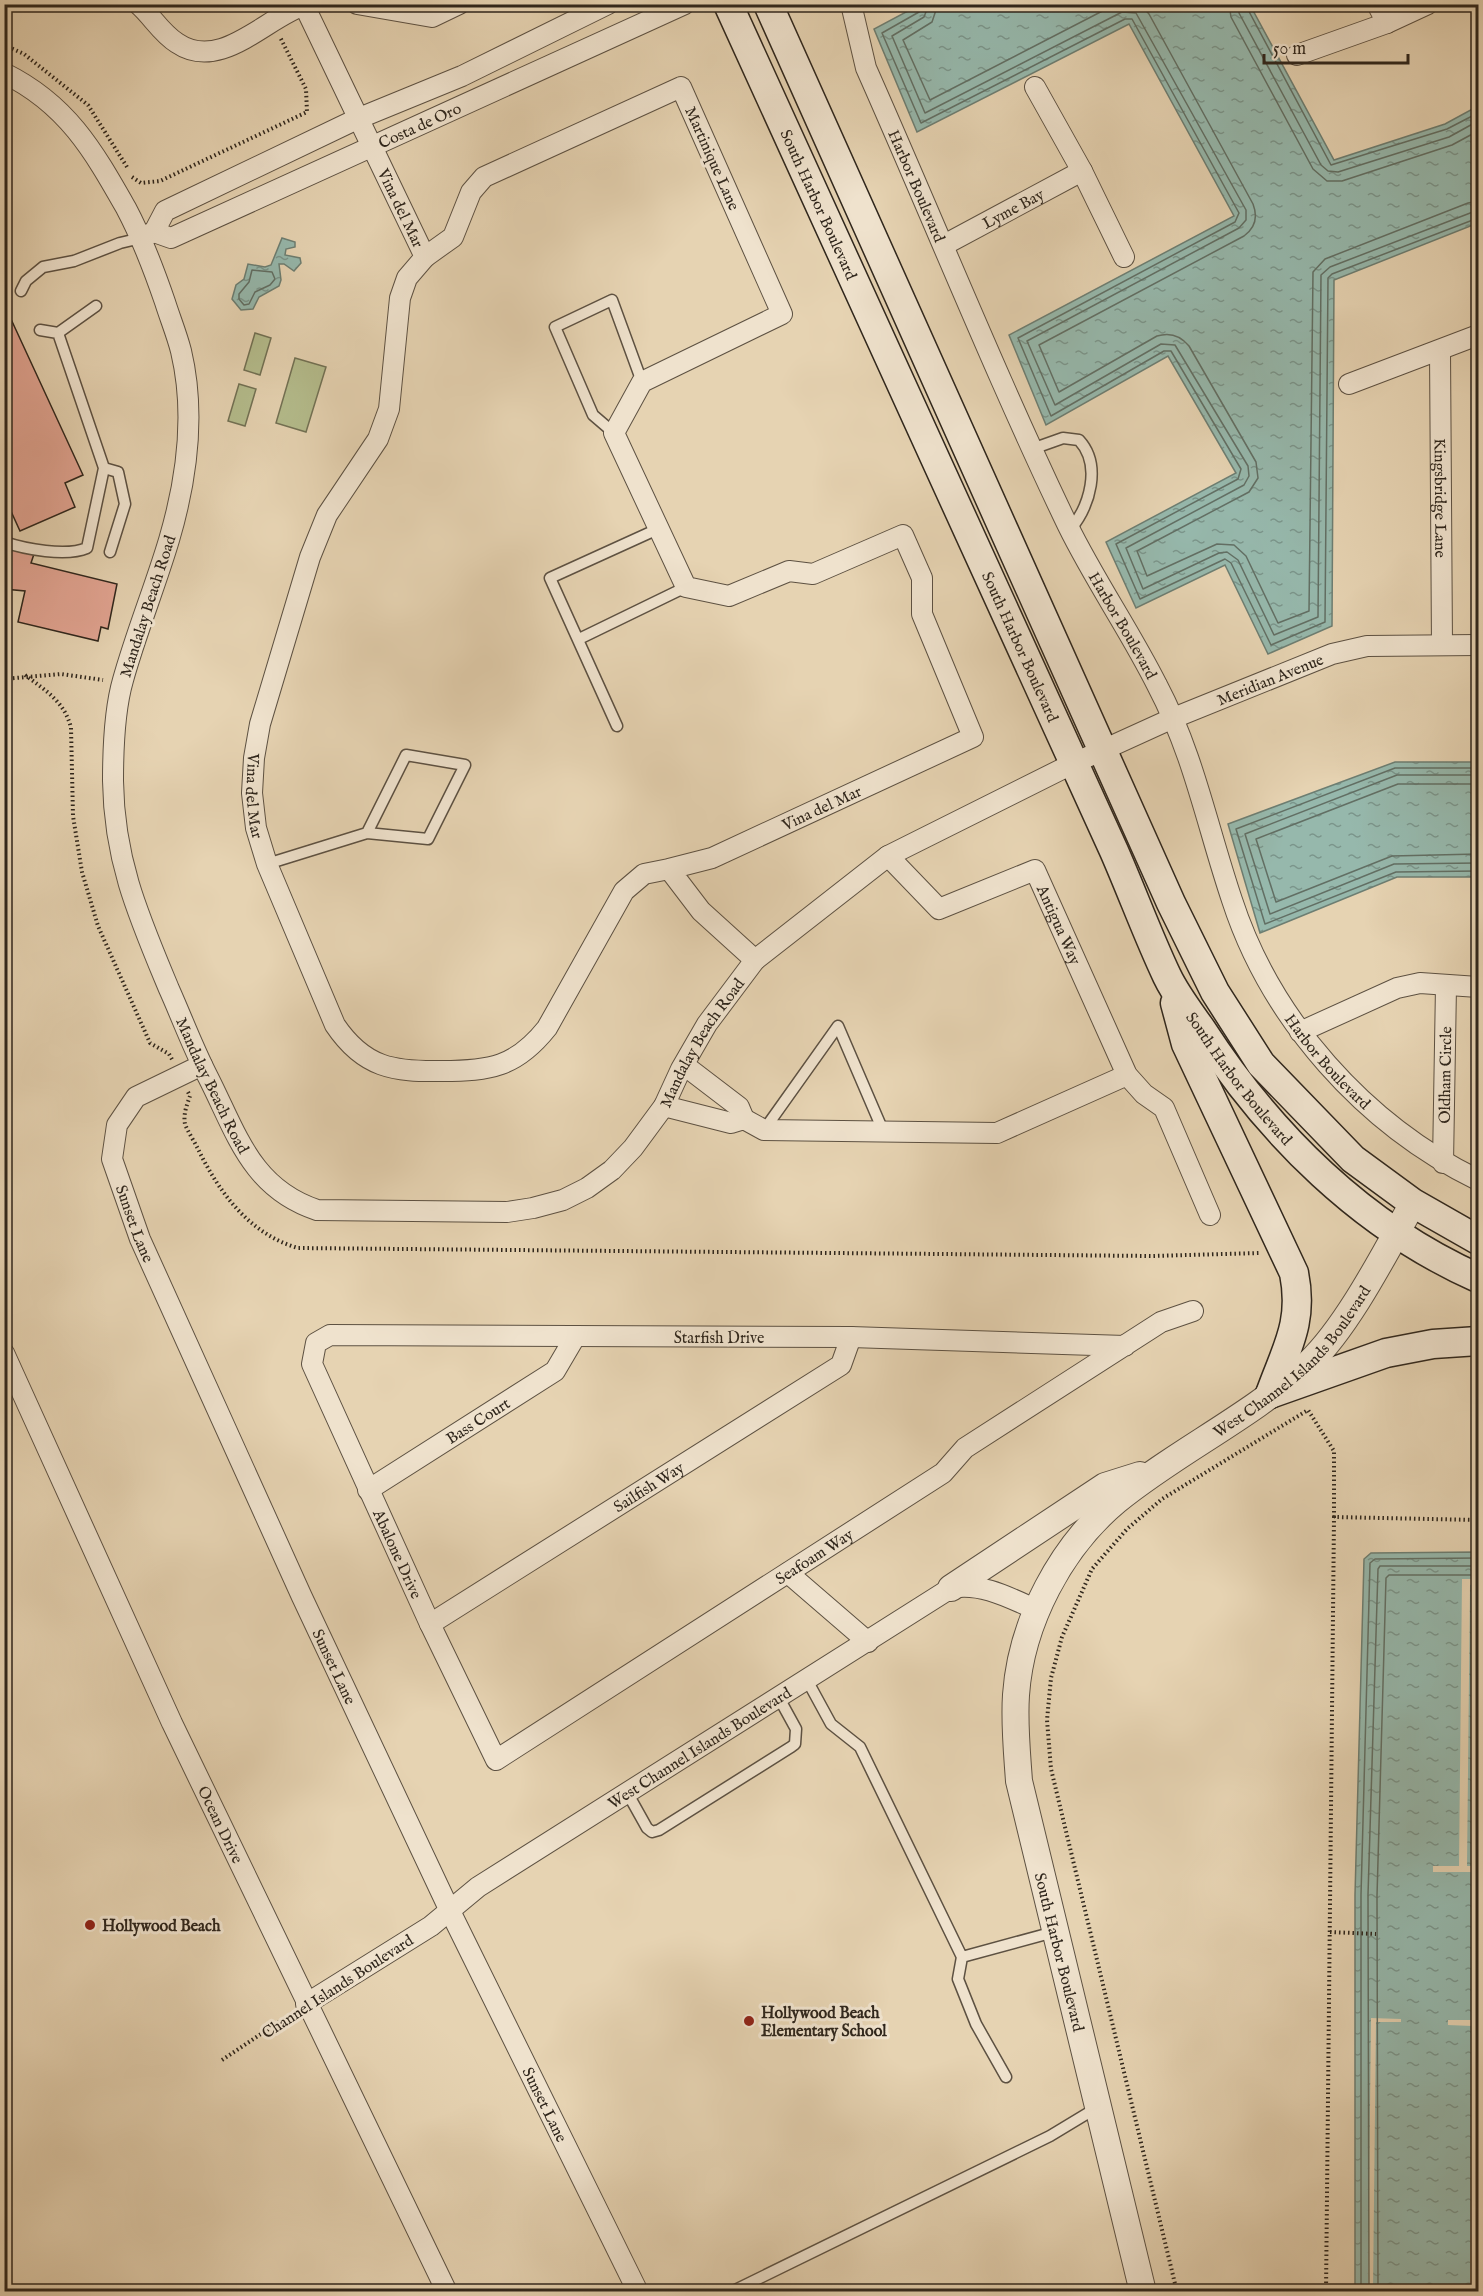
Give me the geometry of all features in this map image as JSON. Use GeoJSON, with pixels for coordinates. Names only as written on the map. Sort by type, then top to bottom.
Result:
{"type":"FeatureCollection","features":[{"type":"Feature","properties":{"kind":"main road","name":"South Harbor Boulevard"},"geometry":{"type":"LineString","coordinates":[[728,4],[1072,764],[1114,851],[1168,978],[1219,1056],[1275,1127],[1357,1205],[1396,1233]]}},
{"type":"Feature","properties":{"kind":"main road","name":"South Harbor Boulevard"},"geometry":{"type":"LineString","coordinates":[[768,4],[1171,903],[1215,992],[1261,1064],[1353,1159],[1413,1203]]}},
{"type":"Feature","properties":{"kind":"main road"},"geometry":{"type":"LineString","coordinates":[[1168,978],[1186,1044],[1286,1253],[1298,1294],[1296,1330],[1270,1394]]}},
{"type":"Feature","properties":{"kind":"main road"},"geometry":{"type":"LineString","coordinates":[[1413,1203],[1479,1240]]}},
{"type":"Feature","properties":{"kind":"main road"},"geometry":{"type":"LineString","coordinates":[[1396,1233],[1479,1278]]}},
{"type":"Feature","properties":{"kind":"main road"},"geometry":{"type":"LineString","coordinates":[[1270,1394],[1386,1353],[1433,1344],[1479,1341]]}},
{"type":"Feature","properties":{"kind":"street"},"geometry":{"type":"LineString","coordinates":[[138,4],[179,45],[194,51],[208,52],[225,48],[306,5]]}},
{"type":"Feature","properties":{"kind":"street"},"geometry":{"type":"LineString","coordinates":[[357,4],[432,17],[459,4]]}},
{"type":"Feature","properties":{"kind":"street","name":"Costa de Oro"},"geometry":{"type":"LineString","coordinates":[[608,4],[462,76],[357,119],[165,210],[148,235],[171,238],[685,4]]}},
{"type":"Feature","properties":{"kind":"street","name":"Harbor Boulevard"},"geometry":{"type":"LineString","coordinates":[[851,4],[866,69],[945,245],[1032,449],[1070,530],[1158,687],[1171,719],[1188,750],[1232,900],[1246,937],[1268,980],[1300,1032],[1347,1086],[1401,1133],[1443,1163],[1479,1180]]}},
{"type":"Feature","properties":{"kind":"street"},"geometry":{"type":"LineString","coordinates":[[1377,4],[1387,23]]}},
{"type":"Feature","properties":{"kind":"street"},"geometry":{"type":"LineString","coordinates":[[1297,55],[1387,23],[1428,4]]}},
{"type":"Feature","properties":{"kind":"street","name":"Vina del Mar"},"geometry":{"type":"LineString","coordinates":[[306,5],[357,119],[425,257],[407,278],[400,298],[394,375],[386,419],[378,439],[327,515],[310,557],[260,724],[254,758],[252,793],[256,828],[267,864],[335,1024],[345,1039],[361,1054],[380,1065],[412,1072],[480,1071],[517,1058],[534,1044],[546,1028],[624,891],[644,874],[712,858],[973,737],[922,614],[922,578],[903,535],[813,574],[789,571],[729,596],[686,587]]}},
{"type":"Feature","properties":{"kind":"street","name":"Mandalay Beach Road"},"geometry":{"type":"LineString","coordinates":[[4,73],[44,98],[78,131],[93,149],[148,235],[181,351],[187,390],[189,430],[179,500],[122,683],[113,781],[121,862],[134,906],[202,1065],[259,1173],[283,1195],[316,1210],[507,1212],[534,1209],[579,1192],[612,1170],[633,1148],[664,1106],[707,1024],[755,960],[888,856],[1072,764]]}},
{"type":"Feature","properties":{"kind":"street","name":"Martinique Lane"},"geometry":{"type":"LineString","coordinates":[[425,257],[453,237],[471,192],[484,177],[681,87],[782,314],[642,382]]}},
{"type":"Feature","properties":{"kind":"street"},"geometry":{"type":"LineString","coordinates":[[1035,87],[1082,171],[1124,257]]}},
{"type":"Feature","properties":{"kind":"street","name":"Lyme Bay"},"geometry":{"type":"LineString","coordinates":[[945,245],[1082,171]]}},
{"type":"Feature","properties":{"kind":"street"},"geometry":{"type":"LineString","coordinates":[[1348,384],[1479,335]]}},
{"type":"Feature","properties":{"kind":"street","name":"Kingsbridge Lane"},"geometry":{"type":"LineString","coordinates":[[1440,351],[1442,645]]}},
{"type":"Feature","properties":{"kind":"street"},"geometry":{"type":"LineString","coordinates":[[642,382],[614,432],[686,587]]}},
{"type":"Feature","properties":{"kind":"street","name":"Meridian Avenue"},"geometry":{"type":"LineString","coordinates":[[1072,764],[1171,719],[1332,654],[1367,646],[1479,645]]}},
{"type":"Feature","properties":{"kind":"street","name":"Antigua Way"},"geometry":{"type":"LineString","coordinates":[[888,856],[939,909],[1035,870],[1127,1075],[1144,1094],[1164,1108],[1210,1215]]}},
{"type":"Feature","properties":{"kind":"street"},"geometry":{"type":"LineString","coordinates":[[669,869],[701,911],[755,960]]}},
{"type":"Feature","properties":{"kind":"street"},"geometry":{"type":"LineString","coordinates":[[1300,1032],[1397,988],[1420,983],[1479,987]]}},
{"type":"Feature","properties":{"kind":"street","name":"Oldham Circle"},"geometry":{"type":"LineString","coordinates":[[1443,1163],[1446,986]]}},
{"type":"Feature","properties":{"kind":"street","name":"Sunset Lane"},"geometry":{"type":"LineString","coordinates":[[202,1065],[136,1097],[117,1125],[112,1159],[117,1180],[140,1239],[302,1598],[449,1909],[638,2292]]}},
{"type":"Feature","properties":{"kind":"street"},"geometry":{"type":"LineString","coordinates":[[684,1065],[739,1107],[744,1119],[764,1130],[884,1133],[997,1133],[1127,1075]]}},
{"type":"Feature","properties":{"kind":"street"},"geometry":{"type":"LineString","coordinates":[[716,1119],[727,1098]]}},
{"type":"Feature","properties":{"kind":"street"},"geometry":{"type":"LineString","coordinates":[[664,1106],[731,1123],[744,1119]]}},
{"type":"Feature","properties":{"kind":"street","name":"West Channel Islands Boulevard"},"geometry":{"type":"LineString","coordinates":[[1037,1610],[1054,1575],[1082,1536],[1116,1502],[1270,1394],[1309,1363],[1331,1338],[1413,1203]]}},
{"type":"Feature","properties":{"kind":"street","name":"Seafoam Way"},"geometry":{"type":"LineString","coordinates":[[496,1760],[943,1473],[966,1448],[1161,1322],[1192,1311]]}},
{"type":"Feature","properties":{"kind":"street","name":"Starfish Drive"},"geometry":{"type":"LineString","coordinates":[[316,1343],[330,1335],[851,1337],[1125,1346]]}},
{"type":"Feature","properties":{"kind":"street","name":"Bass Court"},"geometry":{"type":"LineString","coordinates":[[368,1490],[555,1371],[575,1337]]}},
{"type":"Feature","properties":{"kind":"street","name":"Sailfish Way"},"geometry":{"type":"LineString","coordinates":[[430,1624],[841,1365],[851,1337]]}},
{"type":"Feature","properties":{"kind":"street","name":"Abalone Drive"},"geometry":{"type":"LineString","coordinates":[[316,1343],[312,1364],[430,1624],[496,1760]]}},
{"type":"Feature","properties":{"kind":"street","name":"Ocean Drive"},"geometry":{"type":"LineString","coordinates":[[4,1353],[172,1724],[447,2292]]}},
{"type":"Feature","properties":{"kind":"street","name":"West Channel Islands Boulevard"},"geometry":{"type":"LineString","coordinates":[[449,1909],[478,1887],[868,1642],[1104,1486],[1163,1468]]}},
{"type":"Feature","properties":{"kind":"street"},"geometry":{"type":"LineString","coordinates":[[788,1574],[868,1642]]}},
{"type":"Feature","properties":{"kind":"street"},"geometry":{"type":"LineString","coordinates":[[951,1588],[964,1585],[982,1588],[1037,1610]]}},
{"type":"Feature","properties":{"kind":"street","name":"South Harbor Boulevard"},"geometry":{"type":"LineString","coordinates":[[1037,1610],[1023,1654],[1016,1692],[1015,1738],[1019,1781],[1143,2292]]}},
{"type":"Feature","properties":{"kind":"street","name":"Channel Islands Boulevard"},"geometry":{"type":"LineString","coordinates":[[306,2004],[431,1926],[449,1909]]}},
{"type":"Feature","properties":{"kind":"lane"},"geometry":{"type":"LineString","coordinates":[[21,291],[26,281],[43,267],[74,261],[148,235]]}},
{"type":"Feature","properties":{"kind":"lane"},"geometry":{"type":"LineString","coordinates":[[614,432],[592,415],[555,327],[612,300],[642,382]]}},
{"type":"Feature","properties":{"kind":"lane"},"geometry":{"type":"LineString","coordinates":[[40,330],[58,333],[96,306]]}},
{"type":"Feature","properties":{"kind":"lane"},"geometry":{"type":"LineString","coordinates":[[4,542],[50,550],[78,552],[87,548],[104,468],[58,333]]}},
{"type":"Feature","properties":{"kind":"lane"},"geometry":{"type":"LineString","coordinates":[[1032,449],[1062,438],[1079,440],[1088,450],[1092,478],[1084,513],[1070,530]]}},
{"type":"Feature","properties":{"kind":"lane"},"geometry":{"type":"LineString","coordinates":[[104,468],[118,472],[125,504],[110,552]]}},
{"type":"Feature","properties":{"kind":"lane"},"geometry":{"type":"LineString","coordinates":[[617,726],[550,578],[660,528]]}},
{"type":"Feature","properties":{"kind":"lane"},"geometry":{"type":"LineString","coordinates":[[579,639],[686,587]]}},
{"type":"Feature","properties":{"kind":"lane"},"geometry":{"type":"LineString","coordinates":[[267,864],[367,833],[428,839],[465,765],[406,755],[367,833]]}},
{"type":"Feature","properties":{"kind":"lane"},"geometry":{"type":"LineString","coordinates":[[764,1130],[838,1026],[884,1133]]}},
{"type":"Feature","properties":{"kind":"lane"},"geometry":{"type":"LineString","coordinates":[[807,1680],[831,1724],[860,1747],[962,1957],[957,1979],[976,2024],[1006,2077]]}},
{"type":"Feature","properties":{"kind":"lane"},"geometry":{"type":"LineString","coordinates":[[628,1794],[647,1828],[652,1832],[659,1830],[770,1760],[795,1744],[796,1729],[779,1698]]}},
{"type":"Feature","properties":{"kind":"lane"},"geometry":{"type":"LineString","coordinates":[[962,1957],[1054,1932]]}},
{"type":"Feature","properties":{"kind":"lane"},"geometry":{"type":"LineString","coordinates":[[731,2292],[1050,2136],[1098,2107]]}},
{"type":"Feature","properties":{"kind":"path"},"geometry":{"type":"LineString","coordinates":[[4,45],[24,54],[88,105],[116,147],[132,178],[141,183],[160,181],[307,112],[306,89],[280,36]]}},
{"type":"Feature","properties":{"kind":"path"},"geometry":{"type":"LineString","coordinates":[[4,679],[25,675],[61,674],[122,683]]}},
{"type":"Feature","properties":{"kind":"path"},"geometry":{"type":"LineString","coordinates":[[25,675],[54,696],[68,716],[71,728],[73,816],[82,872],[98,926],[150,1043],[169,1054],[190,1096],[185,1113],[186,1124],[216,1185],[260,1230],[281,1243],[298,1248],[1141,1256],[1286,1253]]}},
{"type":"Feature","properties":{"kind":"path"},"geometry":{"type":"LineString","coordinates":[[1177,2292],[1051,1768],[1047,1720],[1051,1678],[1062,1637],[1092,1569],[1127,1529],[1162,1499],[1308,1410],[1334,1451],[1326,2292]]}},
{"type":"Feature","properties":{"kind":"path"},"geometry":{"type":"LineString","coordinates":[[1334,1518],[1479,1520]]}},
{"type":"Feature","properties":{"kind":"path"},"geometry":{"type":"LineString","coordinates":[[1330,1932],[1377,1934]]}},
{"type":"Feature","properties":{"kind":"path","name":"Channel Islands Boulevard"},"geometry":{"type":"LineString","coordinates":[[222,2060],[306,2004]]}},
{"type":"Feature","properties":{"kind":"green space"},"geometry":{"type":"Polygon","coordinates":[[[255,333],[271,338],[260,375],[244,370],[255,333]]]}},
{"type":"Feature","properties":{"kind":"green space"},"geometry":{"type":"Polygon","coordinates":[[[295,358],[326,367],[306,432],[276,423],[295,358]]]}},
{"type":"Feature","properties":{"kind":"green space"},"geometry":{"type":"Polygon","coordinates":[[[239,384],[256,389],[245,426],[228,421],[239,384]]]}},
{"type":"Feature","properties":{"kind":"water"},"geometry":{"type":"Polygon","coordinates":[[[921,4],[1250,5],[1334,160],[1445,124],[1478,106],[1478,223],[1334,280],[1332,626],[1268,654],[1225,565],[1136,608],[1106,542],[1236,473],[1168,356],[1046,425],[1009,335],[1234,216],[1129,24],[917,132],[874,29],[921,4]]]}},
{"type":"Feature","properties":{"kind":"water"},"geometry":{"type":"Polygon","coordinates":[[[282,238],[295,242],[295,247],[286,249],[285,255],[300,258],[301,263],[294,271],[284,264],[279,264],[281,280],[279,286],[259,297],[253,309],[241,310],[232,299],[236,285],[244,279],[248,264],[265,267],[271,265],[282,238]]]}},
{"type":"Feature","properties":{"kind":"water"},"geometry":{"type":"Polygon","coordinates":[[[1395,762],[1478,762],[1478,877],[1397,877],[1260,933],[1228,824],[1395,762]]]}},
{"type":"Feature","properties":{"kind":"water"},"geometry":{"type":"Polygon","coordinates":[[[1478,1552],[1478,2291],[1355,2292],[1355,1895],[1364,1559],[1371,1553],[1478,1552]]]}},
{"type":"Feature","properties":{"kind":"pier"},"geometry":{"type":"Polygon","coordinates":[[[1462,1579],[1478,1579],[1478,1584],[1470,1585],[1467,1866],[1478,1866],[1478,1872],[1433,1872],[1433,1866],[1459,1866],[1462,1579]]]}},
{"type":"Feature","properties":{"kind":"pier"},"geometry":{"type":"Polygon","coordinates":[[[1371,2018],[1401,2019],[1401,2022],[1376,2022],[1373,2291],[1368,2292],[1371,2018]]]}},
{"type":"Feature","properties":{"kind":"pier"},"geometry":{"type":"Polygon","coordinates":[[[1448,2020],[1478,2020],[1478,2291],[1470,2291],[1472,2026],[1448,2025],[1448,2020]]]}},
{"type":"Feature","properties":{"kind":"building"},"geometry":{"type":"Polygon","coordinates":[[[4,304],[83,475],[65,483],[75,507],[20,531],[4,496],[4,304]]]}},
{"type":"Feature","properties":{"kind":"building"},"geometry":{"type":"Polygon","coordinates":[[[4,548],[34,554],[31,563],[117,584],[108,629],[101,627],[98,641],[18,622],[25,591],[4,589],[4,548]]]}},
{"type":"Feature","properties":{"kind":"place","name":"Hollywood Beach"},"geometry":{"type":"Point","coordinates":[90,1925]}},
{"type":"Feature","properties":{"kind":"place","name":"Hollywood Beach Elementary School"},"geometry":{"type":"Point","coordinates":[749,2021]}}]}
